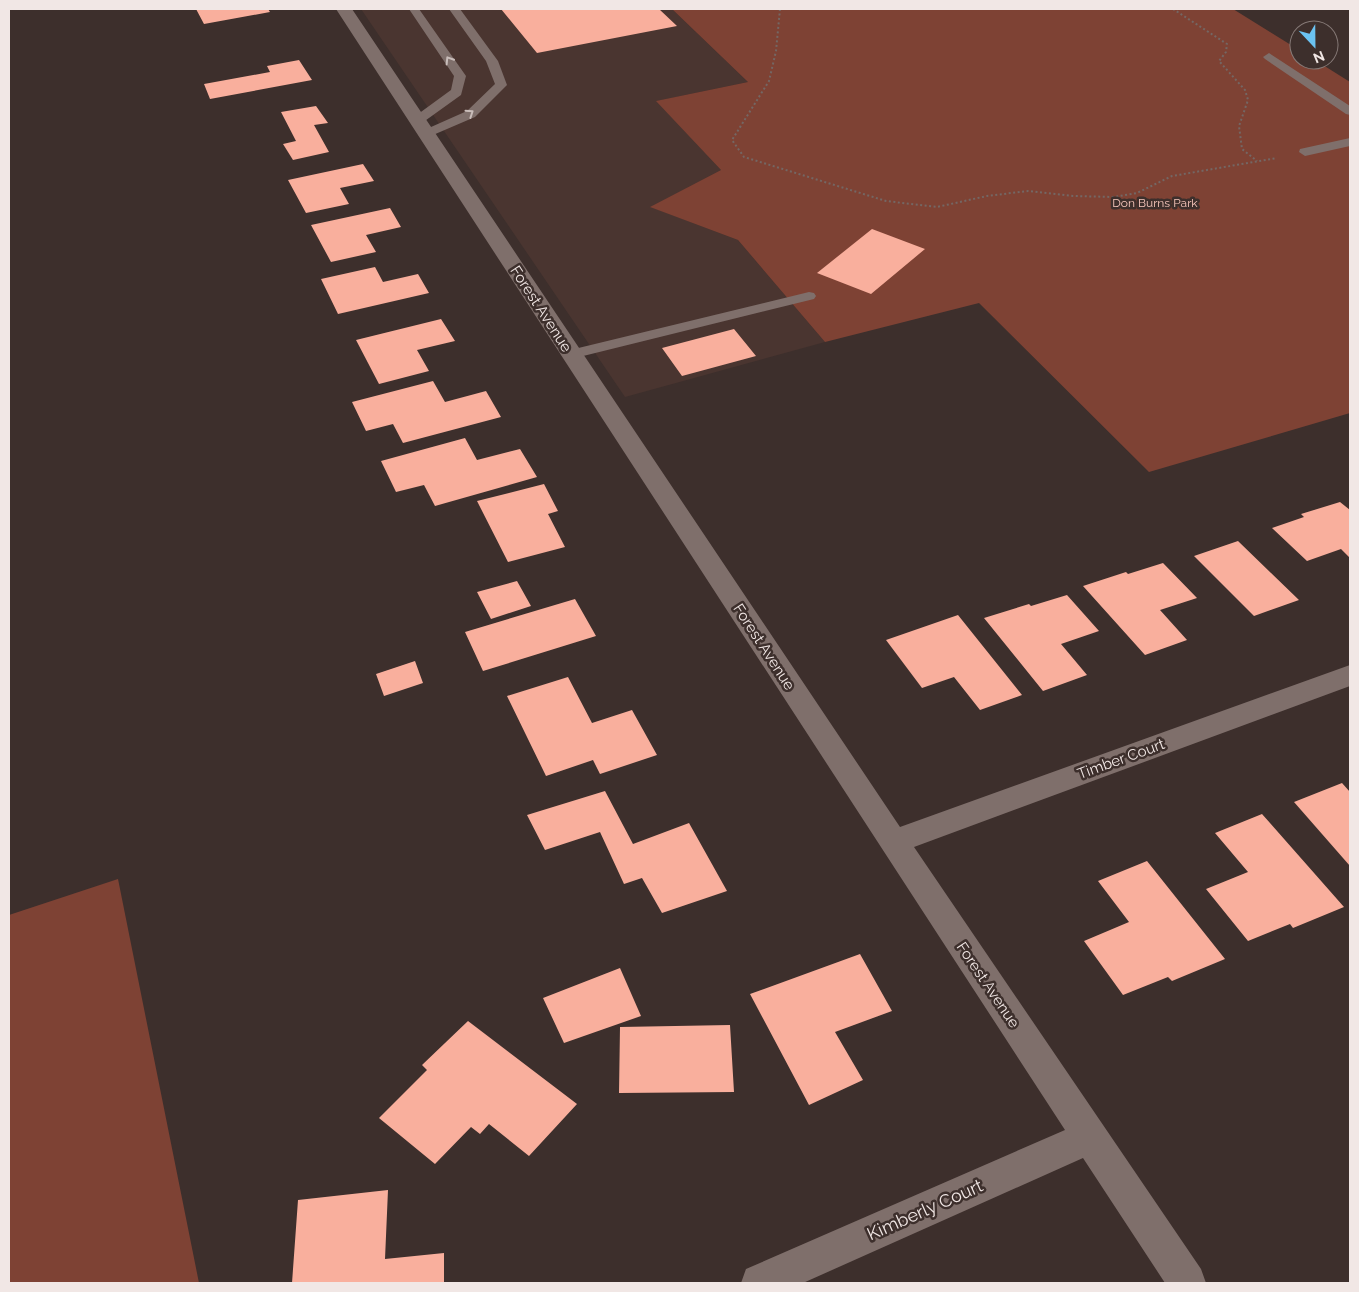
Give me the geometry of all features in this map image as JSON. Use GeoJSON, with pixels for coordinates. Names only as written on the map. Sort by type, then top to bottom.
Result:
{"type":"FeatureCollection","features":[{"type":"Feature","properties":{"kind":"street","name":"Forest Avenue"},"geometry":{"type":"LineString","coordinates":[[344,9],[893,842],[1187,1283]]}},
{"type":"Feature","properties":{"kind":"street","name":"Timber Court"},"geometry":{"type":"LineString","coordinates":[[893,842],[1350,675]]}},
{"type":"Feature","properties":{"kind":"street","name":"Kimberly Court"},"geometry":{"type":"LineString","coordinates":[[760,1283],[1089,1137]]}},
{"type":"Feature","properties":{"kind":"lane"},"geometry":{"type":"LineString","coordinates":[[414,9],[460,76],[457,92],[422,127]]}},
{"type":"Feature","properties":{"kind":"lane"},"geometry":{"type":"LineString","coordinates":[[422,127],[471,114],[501,85],[492,61],[454,9]]}},
{"type":"Feature","properties":{"kind":"lane"},"geometry":{"type":"LineString","coordinates":[[1269,57],[1350,111]]}},
{"type":"Feature","properties":{"kind":"lane"},"geometry":{"type":"LineString","coordinates":[[1304,152],[1350,142]]}},
{"type":"Feature","properties":{"kind":"lane"},"geometry":{"type":"LineString","coordinates":[[572,354],[809,296]]}},
{"type":"Feature","properties":{"kind":"path"},"geometry":{"type":"LineString","coordinates":[[780,9],[781,16],[776,51],[769,81],[732,140],[744,157],[886,200],[937,207],[987,196],[1028,191],[1073,196],[1114,197],[1136,194],[1172,176],[1257,162],[1242,149],[1238,126],[1248,100],[1245,90],[1219,61],[1226,52],[1227,44],[1173,9]]}},
{"type":"Feature","properties":{"kind":"shaded area"},"geometry":{"type":"Polygon","coordinates":[[[361,9],[672,9],[748,82],[657,101],[721,170],[651,207],[738,240],[825,342],[625,397],[361,9]]]}},
{"type":"Feature","properties":{"kind":"green space","name":"Don Burns Park"},"geometry":{"type":"Polygon","coordinates":[[[672,9],[1233,9],[1289,44],[1289,70],[1331,70],[1350,82],[1350,413],[1149,472],[979,303],[825,342],[738,240],[650,207],[721,170],[656,101],[748,82],[672,9]]]}},
{"type":"Feature","properties":{"kind":"green space"},"geometry":{"type":"Polygon","coordinates":[[[118,879],[199,1283],[9,1283],[9,915],[118,879]]]}},
{"type":"Feature","properties":{"kind":"building"},"geometry":{"type":"Polygon","coordinates":[[[196,9],[268,9],[270,12],[204,24],[196,9]]]}},
{"type":"Feature","properties":{"kind":"building"},"geometry":{"type":"Polygon","coordinates":[[[501,9],[659,9],[677,26],[537,53],[501,9]]]}},
{"type":"Feature","properties":{"kind":"building"},"geometry":{"type":"Polygon","coordinates":[[[299,60],[312,80],[210,99],[204,84],[270,72],[267,66],[299,60]]]}},
{"type":"Feature","properties":{"kind":"building"},"geometry":{"type":"Polygon","coordinates":[[[316,106],[328,123],[314,125],[329,152],[293,160],[283,144],[296,141],[281,112],[316,106]]]}},
{"type":"Feature","properties":{"kind":"building"},"geometry":{"type":"Polygon","coordinates":[[[363,164],[374,181],[340,188],[349,204],[306,213],[288,180],[363,164]]]}},
{"type":"Feature","properties":{"kind":"building"},"geometry":{"type":"Polygon","coordinates":[[[390,208],[401,227],[366,235],[376,252],[331,262],[311,225],[390,208]]]}},
{"type":"Feature","properties":{"kind":"building"},"geometry":{"type":"Polygon","coordinates":[[[872,229],[925,249],[871,294],[817,273],[872,229]]]}},
{"type":"Feature","properties":{"kind":"building"},"geometry":{"type":"Polygon","coordinates":[[[375,267],[383,282],[418,274],[429,293],[338,314],[321,279],[375,267]]]}},
{"type":"Feature","properties":{"kind":"building"},"geometry":{"type":"Polygon","coordinates":[[[441,319],[455,341],[417,350],[429,371],[379,384],[356,340],[441,319]]]}},
{"type":"Feature","properties":{"kind":"building"},"geometry":{"type":"Polygon","coordinates":[[[734,329],[756,356],[682,376],[662,348],[734,329]]]}},
{"type":"Feature","properties":{"kind":"building"},"geometry":{"type":"Polygon","coordinates":[[[433,381],[445,402],[486,391],[501,417],[403,443],[393,424],[366,431],[352,402],[433,381]]]}},
{"type":"Feature","properties":{"kind":"building"},"geometry":{"type":"Polygon","coordinates":[[[465,438],[477,460],[520,449],[537,477],[435,506],[424,485],[396,492],[381,461],[465,438]]]}},
{"type":"Feature","properties":{"kind":"building"},"geometry":{"type":"Polygon","coordinates":[[[544,484],[558,511],[548,514],[565,547],[508,562],[477,501],[544,484]]]}},
{"type":"Feature","properties":{"kind":"building"},"geometry":{"type":"Polygon","coordinates":[[[1340,502],[1350,510],[1350,558],[1341,549],[1307,561],[1272,528],[1304,517],[1301,514],[1340,502]]]}},
{"type":"Feature","properties":{"kind":"building"},"geometry":{"type":"Polygon","coordinates":[[[1238,541],[1299,600],[1254,616],[1194,556],[1238,541]]]}},
{"type":"Feature","properties":{"kind":"building"},"geometry":{"type":"Polygon","coordinates":[[[1163,563],[1197,598],[1160,610],[1187,640],[1145,655],[1083,586],[1126,572],[1128,574],[1163,563]]]}},
{"type":"Feature","properties":{"kind":"building"},"geometry":{"type":"Polygon","coordinates":[[[517,581],[531,606],[491,619],[477,592],[517,581]]]}},
{"type":"Feature","properties":{"kind":"building"},"geometry":{"type":"Polygon","coordinates":[[[1067,595],[1099,631],[1061,644],[1087,675],[1043,691],[984,618],[1067,595]]]}},
{"type":"Feature","properties":{"kind":"building"},"geometry":{"type":"Polygon","coordinates":[[[575,599],[596,636],[483,671],[465,632],[575,599]]]}},
{"type":"Feature","properties":{"kind":"building"},"geometry":{"type":"Polygon","coordinates":[[[958,615],[1022,695],[980,710],[954,677],[922,688],[886,640],[958,615]]]}},
{"type":"Feature","properties":{"kind":"building"},"geometry":{"type":"Polygon","coordinates":[[[415,661],[423,683],[384,696],[376,674],[415,661]]]}},
{"type":"Feature","properties":{"kind":"building"},"geometry":{"type":"Polygon","coordinates":[[[568,677],[592,723],[632,710],[657,755],[600,774],[593,760],[546,776],[507,696],[568,677]]]}},
{"type":"Feature","properties":{"kind":"building"},"geometry":{"type":"Polygon","coordinates":[[[1342,783],[1350,792],[1350,866],[1294,802],[1342,783]]]}},
{"type":"Feature","properties":{"kind":"building"},"geometry":{"type":"Polygon","coordinates":[[[605,791],[633,844],[689,823],[727,891],[662,913],[642,878],[624,884],[600,832],[545,850],[527,815],[605,791]]]}},
{"type":"Feature","properties":{"kind":"building"},"geometry":{"type":"Polygon","coordinates":[[[1262,814],[1344,907],[1293,928],[1290,924],[1248,941],[1206,889],[1248,872],[1215,833],[1262,814]]]}},
{"type":"Feature","properties":{"kind":"building"},"geometry":{"type":"Polygon","coordinates":[[[1147,861],[1225,959],[1172,981],[1168,977],[1123,995],[1084,941],[1129,922],[1098,881],[1147,861]]]}},
{"type":"Feature","properties":{"kind":"building"},"geometry":{"type":"Polygon","coordinates":[[[860,954],[892,1011],[835,1032],[863,1080],[809,1105],[750,994],[860,954]]]}},
{"type":"Feature","properties":{"kind":"building"},"geometry":{"type":"Polygon","coordinates":[[[620,968],[641,1016],[564,1043],[543,998],[620,968]]]}},
{"type":"Feature","properties":{"kind":"building"},"geometry":{"type":"Polygon","coordinates":[[[468,1021],[577,1104],[529,1156],[489,1124],[480,1134],[471,1127],[435,1164],[379,1118],[427,1070],[422,1065],[468,1021]]]}},
{"type":"Feature","properties":{"kind":"building"},"geometry":{"type":"Polygon","coordinates":[[[730,1025],[734,1092],[619,1093],[620,1027],[730,1025]]]}},
{"type":"Feature","properties":{"kind":"building"},"geometry":{"type":"Polygon","coordinates":[[[388,1190],[385,1259],[444,1253],[444,1283],[292,1283],[298,1200],[388,1190]]]}}]}
